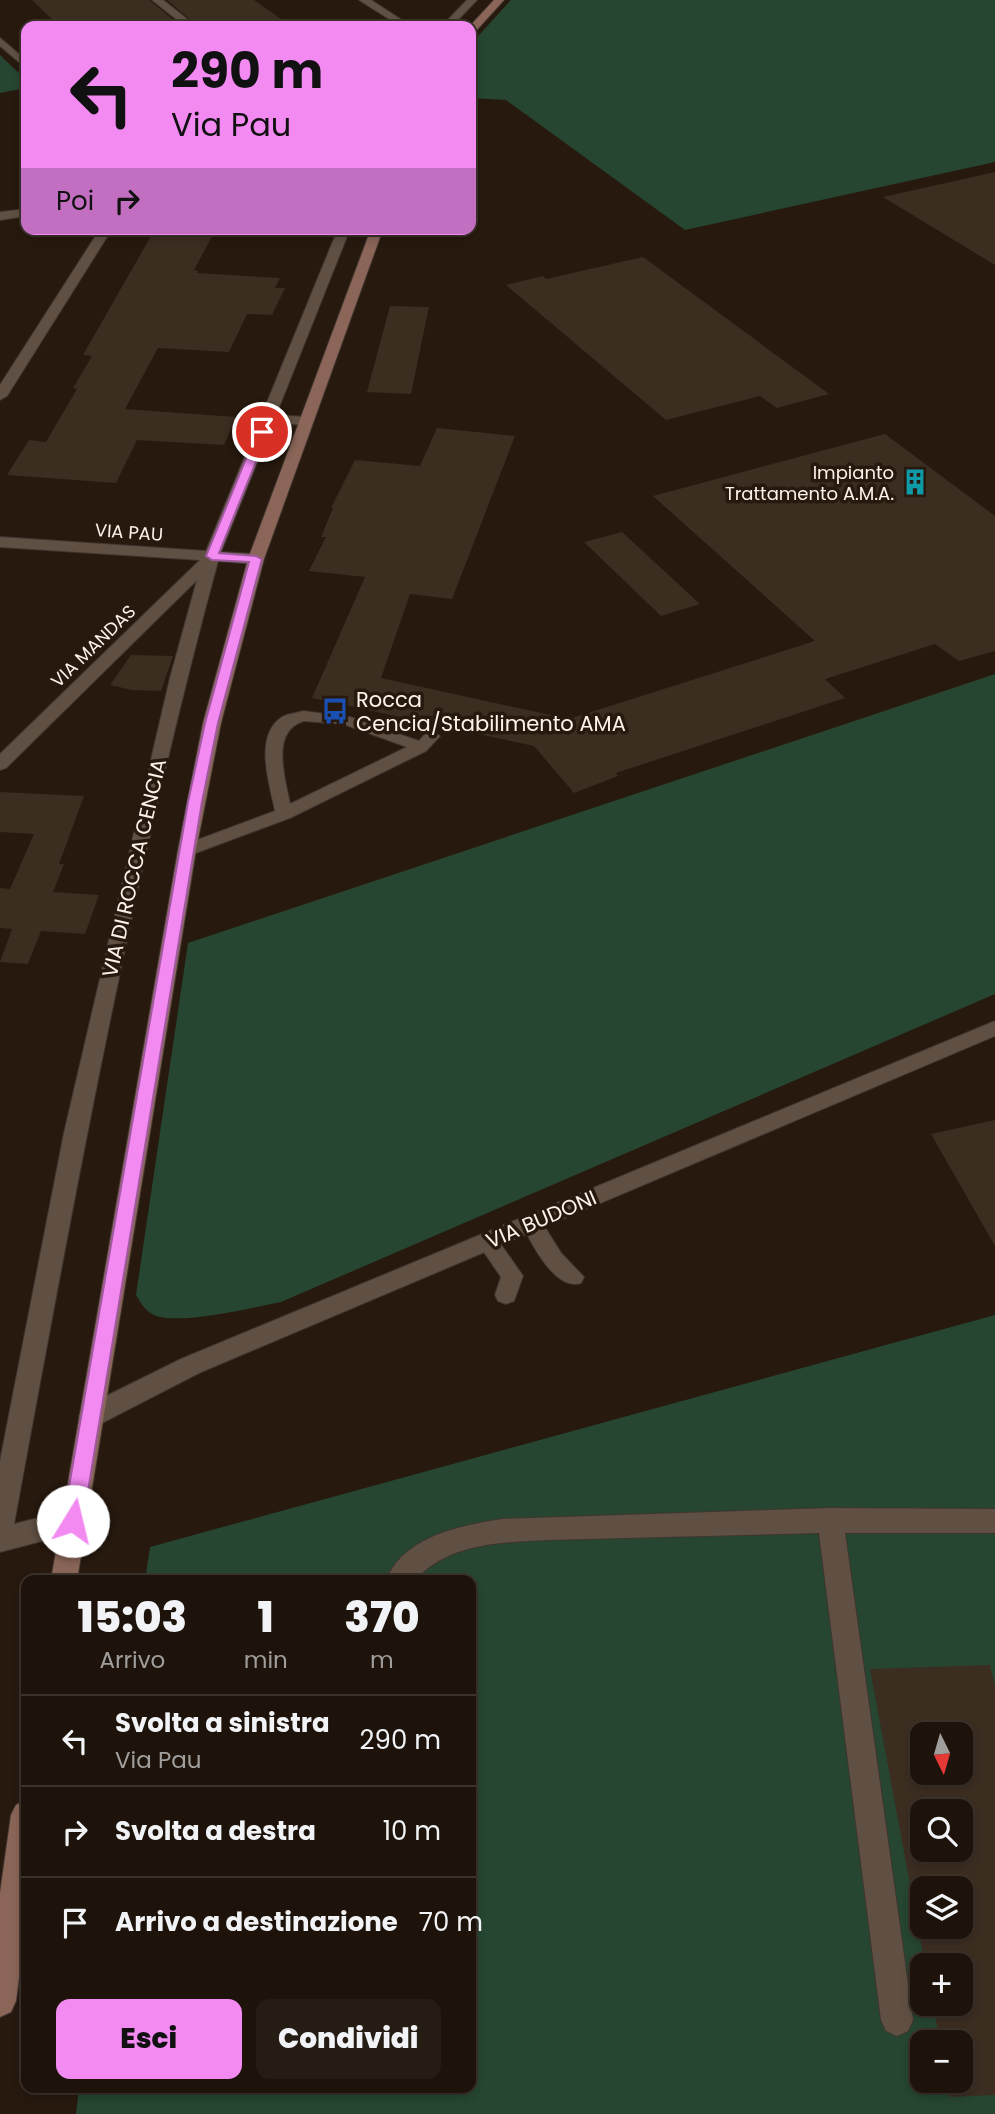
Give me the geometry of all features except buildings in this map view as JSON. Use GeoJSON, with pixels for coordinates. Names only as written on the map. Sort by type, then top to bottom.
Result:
{"type":"FeatureCollection","features":[{"type":"Feature","properties":{"kind":"main road"},"geometry":{"type":"LineString","coordinates":[[476,25],[499,0]]}},
{"type":"Feature","properties":{"kind":"main road","name":"VIA DI ROCCA CENCIA"},"geometry":{"type":"LineString","coordinates":[[65,1575],[187,850],[212,723],[256,559],[375,235]]}},
{"type":"Feature","properties":{"kind":"main road"},"geometry":{"type":"LineString","coordinates":[[0,2001],[21,1851]]}},
{"type":"Feature","properties":{"kind":"street"},"geometry":{"type":"LineString","coordinates":[[157,0],[184,21]]}},
{"type":"Feature","properties":{"kind":"street"},"geometry":{"type":"LineString","coordinates":[[364,0],[398,21]]}},
{"type":"Feature","properties":{"kind":"street"},"geometry":{"type":"LineString","coordinates":[[452,21],[472,0]]}},
{"type":"Feature","properties":{"kind":"street"},"geometry":{"type":"LineString","coordinates":[[0,41],[21,60]]}},
{"type":"Feature","properties":{"kind":"street"},"geometry":{"type":"LineString","coordinates":[[0,216],[21,214]]}},
{"type":"Feature","properties":{"kind":"street"},"geometry":{"type":"LineString","coordinates":[[0,397],[102,235]]}},
{"type":"Feature","properties":{"kind":"street","name":"VIA DI ROCCA CENCIA"},"geometry":{"type":"LineString","coordinates":[[0,1528],[75,1133],[172,705],[212,556],[342,235]]}},
{"type":"Feature","properties":{"kind":"street"},"geometry":{"type":"LineString","coordinates":[[268,419],[305,421]]}},
{"type":"Feature","properties":{"kind":"street","name":"VIA PAU"},"geometry":{"type":"LineString","coordinates":[[0,542],[256,559]]}},
{"type":"Feature","properties":{"kind":"street","name":"VIA MANDAS"},"geometry":{"type":"LineString","coordinates":[[0,764],[212,556]]}},
{"type":"Feature","properties":{"kind":"street","name":"VIA BUDONI"},"geometry":{"type":"LineString","coordinates":[[90,1416],[190,1366],[995,1028]]}},
{"type":"Feature","properties":{"kind":"street"},"geometry":{"type":"LineString","coordinates":[[830,1520],[897,2020]]}},
{"type":"Feature","properties":{"kind":"street"},"geometry":{"type":"LineString","coordinates":[[403,1575],[433,1549],[492,1533],[524,1529],[830,1520],[995,1521]]}},
{"type":"Feature","properties":{"kind":"street"},"geometry":{"type":"LineString","coordinates":[[0,1540],[73,1521]]}},
{"type":"Feature","properties":{"kind":"lane"},"geometry":{"type":"LineString","coordinates":[[187,850],[284,814],[334,792],[426,742],[328,717],[313,716],[289,720],[277,734],[275,746],[284,814]]}},
{"type":"Feature","properties":{"kind":"lane"},"geometry":{"type":"LineString","coordinates":[[531,1222],[553,1259],[573,1277]]}},
{"type":"Feature","properties":{"kind":"lane"},"geometry":{"type":"LineString","coordinates":[[488,1242],[512,1276],[506,1295]]}},
{"type":"Feature","properties":{"kind":"green space"},"geometry":{"type":"Polygon","coordinates":[[[511,0],[995,0],[995,162],[685,230],[506,100],[476,98],[476,38],[511,0]]]}},
{"type":"Feature","properties":{"kind":"green space"},"geometry":{"type":"Polygon","coordinates":[[[0,55],[21,75],[21,89],[0,93],[0,55]]]}},
{"type":"Feature","properties":{"kind":"green space"},"geometry":{"type":"Polygon","coordinates":[[[995,674],[995,994],[281,1302],[179,1318],[154,1315],[143,1307],[136,1295],[188,943],[995,674]]]}},
{"type":"Feature","properties":{"kind":"green space"},"geometry":{"type":"Polygon","coordinates":[[[995,1315],[995,2114],[76,2114],[78,2093],[476,2093],[476,1575],[146,1575],[150,1547],[995,1315]]]}},
{"type":"Feature","properties":{"kind":"place","name":"Impianto Trattamento A.M.A."},"geometry":{"type":"Point","coordinates":[915,482]}},
{"type":"Feature","properties":{"kind":"place","name":"Rocca Cencia/Stabilimento AMA"},"geometry":{"type":"Point","coordinates":[335,711]}},
{"type":"Feature","properties":{"kind":"route"},"geometry":{"type":"LineString","coordinates":[[73,1521],[195,802],[212,723],[256,559],[212,556],[262,432]]}}]}
